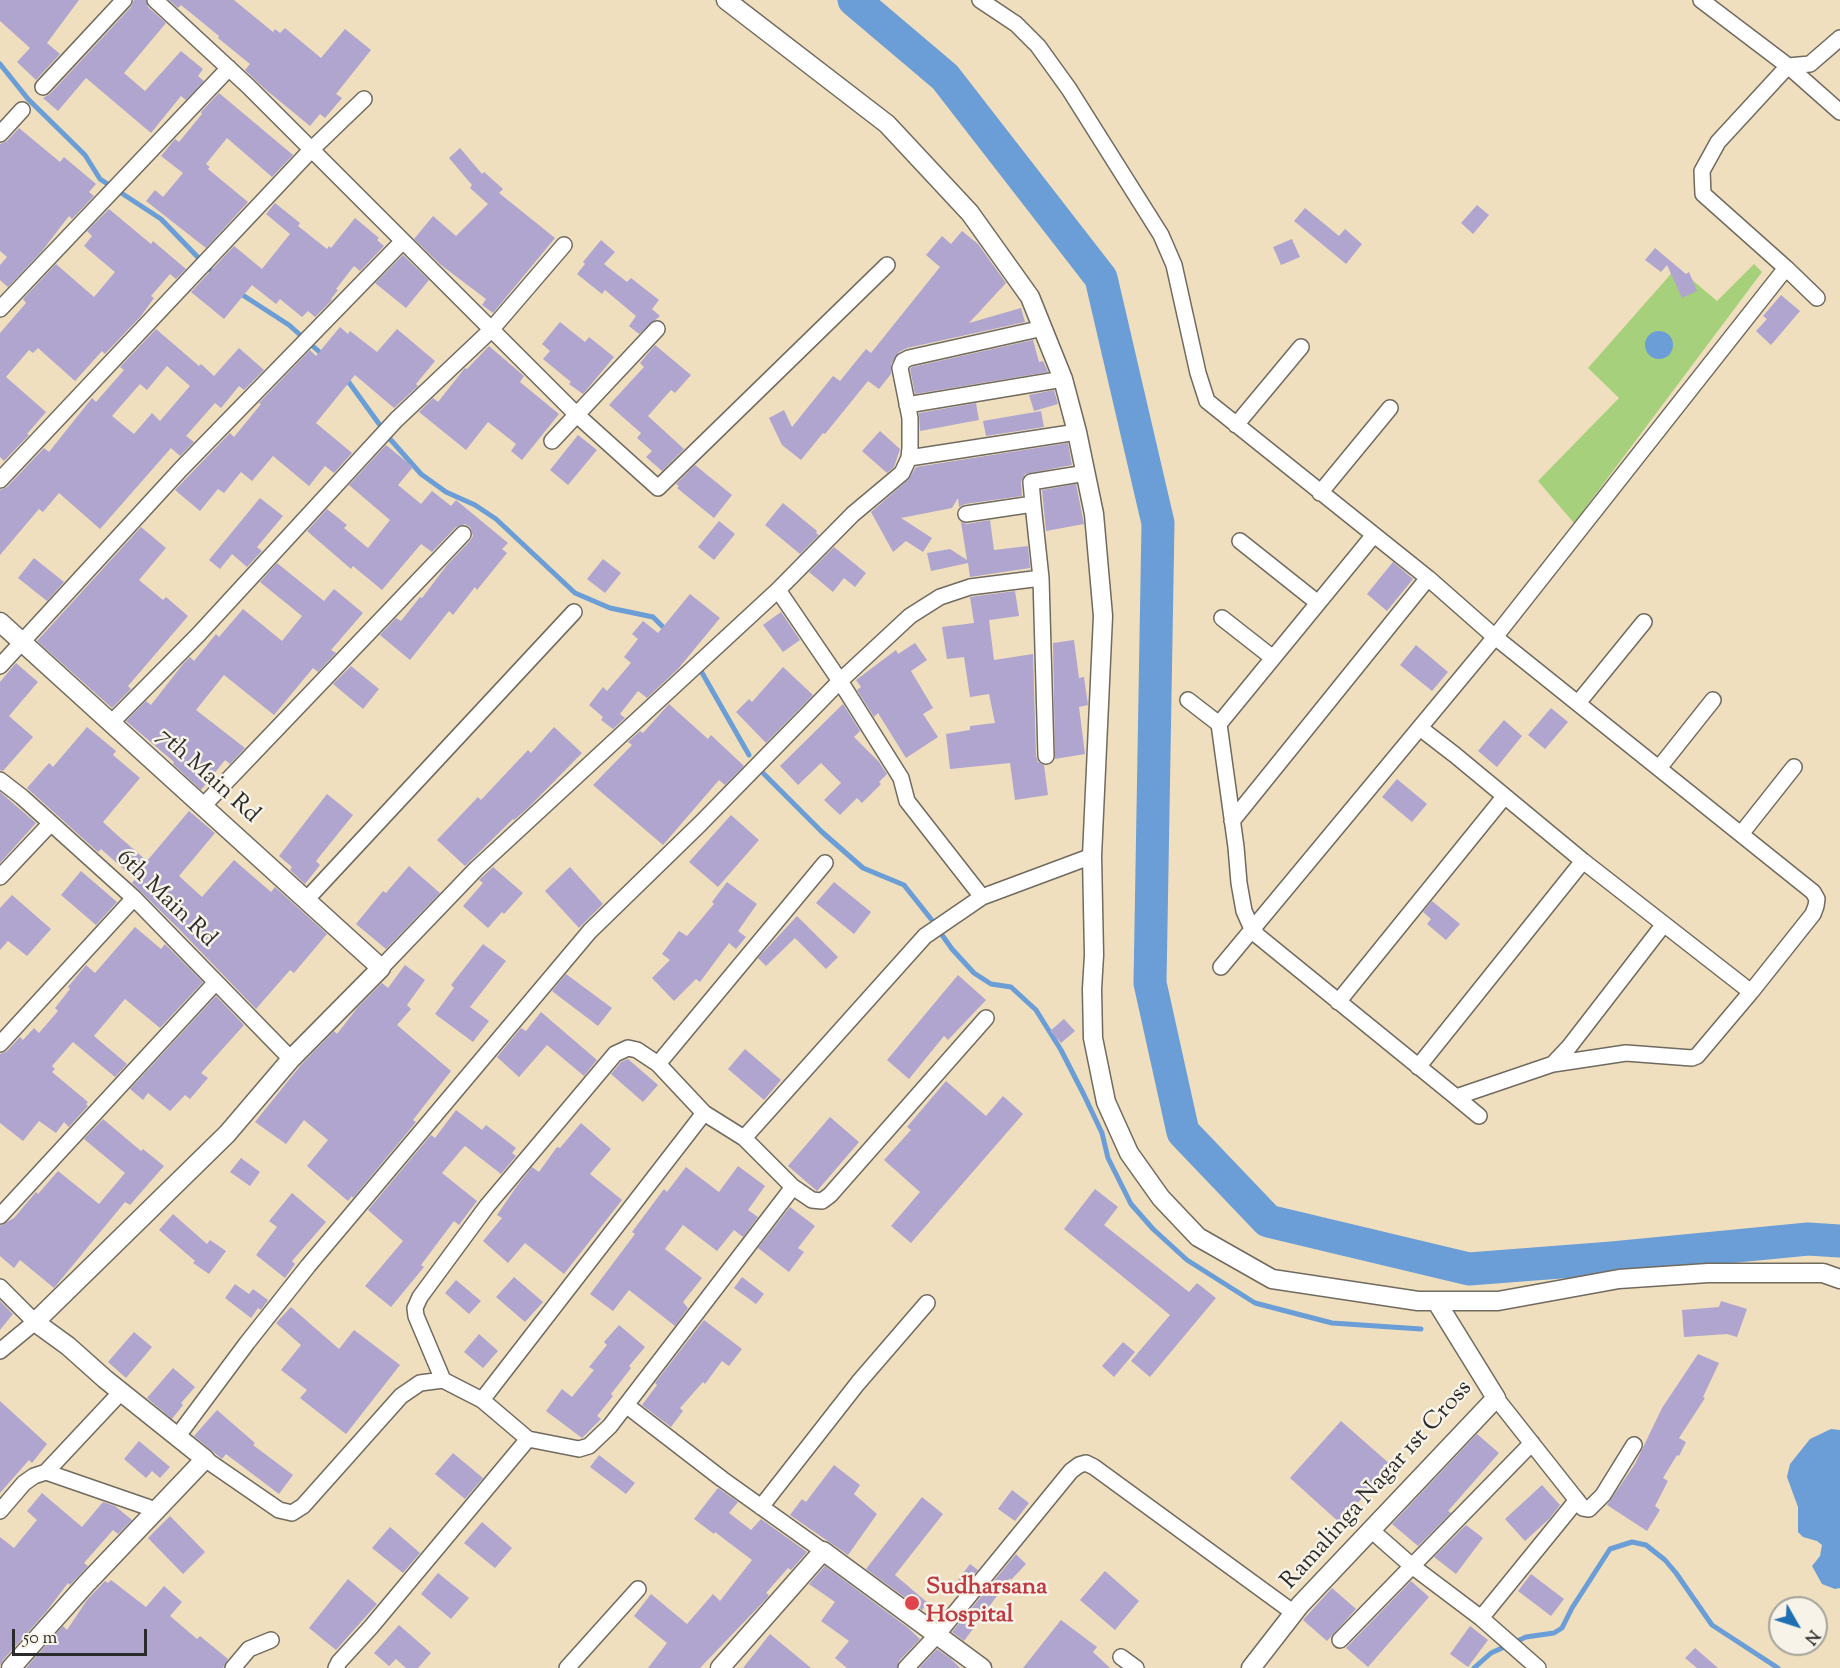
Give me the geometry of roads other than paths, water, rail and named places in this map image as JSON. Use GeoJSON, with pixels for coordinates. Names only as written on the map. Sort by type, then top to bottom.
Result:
{"type":"FeatureCollection","features":[{"type":"Feature","properties":{"kind":"street"},"geometry":{"type":"LineString","coordinates":[[44,87],[124,0]]}},
{"type":"Feature","properties":{"kind":"street"},"geometry":{"type":"LineString","coordinates":[[155,0],[312,149],[577,415],[658,488],[887,265]]}},
{"type":"Feature","properties":{"kind":"street"},"geometry":{"type":"LineString","coordinates":[[726,0],[887,124],[970,213],[1030,297],[1063,379],[1094,514],[1103,616],[1092,856],[1094,955],[1092,1009],[1095,1048],[1106,1102],[1129,1153],[1161,1198],[1198,1237],[1272,1279],[1418,1301],[1498,1301],[1619,1279],[1708,1273],[1823,1274],[1840,1279]]}},
{"type":"Feature","properties":{"kind":"street"},"geometry":{"type":"LineString","coordinates":[[980,0],[1016,24],[1038,46],[1069,89],[1161,235],[1174,265],[1198,373],[1207,401],[1813,892],[1817,899],[1813,914],[1702,1051],[1692,1058],[1626,1053],[1553,1064],[1456,1097]]}},
{"type":"Feature","properties":{"kind":"street"},"geometry":{"type":"LineString","coordinates":[[1701,0],[1788,66],[1840,112]]}},
{"type":"Feature","properties":{"kind":"street"},"geometry":{"type":"LineString","coordinates":[[1817,298],[1703,194],[1702,171],[1718,141],[1788,66],[1810,64],[1840,38]]}},
{"type":"Feature","properties":{"kind":"street"},"geometry":{"type":"LineString","coordinates":[[0,309],[229,68]]}},
{"type":"Feature","properties":{"kind":"street"},"geometry":{"type":"LineString","coordinates":[[0,480],[312,149],[364,99]]}},
{"type":"Feature","properties":{"kind":"street"},"geometry":{"type":"LineString","coordinates":[[0,134],[22,110]]}},
{"type":"Feature","properties":{"kind":"street"},"geometry":{"type":"LineString","coordinates":[[0,666],[180,469],[403,241]]}},
{"type":"Feature","properties":{"kind":"street"},"geometry":{"type":"LineString","coordinates":[[111,723],[198,635],[396,420],[491,330],[564,245]]}},
{"type":"Feature","properties":{"kind":"street"},"geometry":{"type":"LineString","coordinates":[[1221,967],[1496,637],[1786,268]]}},
{"type":"Feature","properties":{"kind":"street"},"geometry":{"type":"LineString","coordinates":[[0,1352],[35,1322],[227,1134],[291,1059],[476,869],[778,590],[853,514],[902,473],[909,458],[910,418],[900,368],[905,359],[1043,328]]}},
{"type":"Feature","properties":{"kind":"street"},"geometry":{"type":"LineString","coordinates":[[552,441],[657,329]]}},
{"type":"Feature","properties":{"kind":"street"},"geometry":{"type":"LineString","coordinates":[[1236,425],[1301,347]]}},
{"type":"Feature","properties":{"kind":"street"},"geometry":{"type":"LineString","coordinates":[[907,405],[1063,379]]}},
{"type":"Feature","properties":{"kind":"street"},"geometry":{"type":"LineString","coordinates":[[1320,493],[1390,408]]}},
{"type":"Feature","properties":{"kind":"street"},"geometry":{"type":"LineString","coordinates":[[909,458],[1077,432]]}},
{"type":"Feature","properties":{"kind":"street"},"geometry":{"type":"LineString","coordinates":[[1046,756],[1041,578],[1031,482],[1086,473]]}},
{"type":"Feature","properties":{"kind":"street"},"geometry":{"type":"LineString","coordinates":[[966,514],[1033,504]]}},
{"type":"Feature","properties":{"kind":"street"},"geometry":{"type":"LineString","coordinates":[[203,806],[463,534]]}},
{"type":"Feature","properties":{"kind":"street"},"geometry":{"type":"LineString","coordinates":[[1219,724],[1373,536]]}},
{"type":"Feature","properties":{"kind":"street"},"geometry":{"type":"LineString","coordinates":[[1240,541],[1318,603]]}},
{"type":"Feature","properties":{"kind":"street"},"geometry":{"type":"LineString","coordinates":[[177,1437],[247,1342],[308,1266],[590,931],[700,824],[840,681],[910,616],[940,597],[970,587],[1041,578]]}},
{"type":"Feature","properties":{"kind":"street"},"geometry":{"type":"LineString","coordinates":[[1232,821],[1428,578]]}},
{"type":"Feature","properties":{"kind":"street"},"geometry":{"type":"LineString","coordinates":[[778,590],[902,778],[907,801],[981,897]]}},
{"type":"Feature","properties":{"kind":"street"},"geometry":{"type":"LineString","coordinates":[[306,900],[574,612]]}},
{"type":"Feature","properties":{"kind":"street"},"geometry":{"type":"LineString","coordinates":[[1222,618],[1273,658]]}},
{"type":"Feature","properties":{"kind":"street","name":"7th Main Rd"},"geometry":{"type":"LineString","coordinates":[[0,622],[381,968]]}},
{"type":"Feature","properties":{"kind":"street"},"geometry":{"type":"LineString","coordinates":[[1578,703],[1644,622]]}},
{"type":"Feature","properties":{"kind":"street"},"geometry":{"type":"LineString","coordinates":[[1188,700],[1219,724],[1239,883],[1244,912],[1252,929],[1479,1116]]}},
{"type":"Feature","properties":{"kind":"street"},"geometry":{"type":"LineString","coordinates":[[1659,768],[1713,700]]}},
{"type":"Feature","properties":{"kind":"street"},"geometry":{"type":"LineString","coordinates":[[1420,728],[1583,861],[1751,992]]}},
{"type":"Feature","properties":{"kind":"street"},"geometry":{"type":"LineString","coordinates":[[1741,834],[1794,767]]}},
{"type":"Feature","properties":{"kind":"street","name":"6th Main Rd"},"geometry":{"type":"LineString","coordinates":[[0,780],[134,898],[291,1059]]}},
{"type":"Feature","properties":{"kind":"street"},"geometry":{"type":"LineString","coordinates":[[1338,1002],[1504,797]]}},
{"type":"Feature","properties":{"kind":"street"},"geometry":{"type":"LineString","coordinates":[[0,877],[51,823]]}},
{"type":"Feature","properties":{"kind":"street"},"geometry":{"type":"LineString","coordinates":[[744,1138],[925,936],[941,923],[981,897],[1092,856]]}},
{"type":"Feature","properties":{"kind":"street"},"geometry":{"type":"LineString","coordinates":[[1418,1067],[1583,861]]}},
{"type":"Feature","properties":{"kind":"street"},"geometry":{"type":"LineString","coordinates":[[658,1064],[825,863]]}},
{"type":"Feature","properties":{"kind":"street"},"geometry":{"type":"LineString","coordinates":[[0,1044],[134,898]]}},
{"type":"Feature","properties":{"kind":"street"},"geometry":{"type":"LineString","coordinates":[[1553,1064],[1569,1047],[1664,924]]}},
{"type":"Feature","properties":{"kind":"street"},"geometry":{"type":"LineString","coordinates":[[0,1216],[216,982]]}},
{"type":"Feature","properties":{"kind":"street"},"geometry":{"type":"LineString","coordinates":[[443,1380],[416,1316],[415,1308],[420,1297],[487,1206],[615,1054],[628,1048],[637,1050],[658,1064],[704,1113],[744,1138],[793,1187],[812,1200],[822,1201],[830,1195],[986,1018]]}},
{"type":"Feature","properties":{"kind":"street"},"geometry":{"type":"LineString","coordinates":[[482,1400],[704,1113]]}},
{"type":"Feature","properties":{"kind":"street"},"geometry":{"type":"LineString","coordinates":[[0,1287],[35,1322],[68,1346],[205,1459],[279,1510],[292,1513],[303,1506],[401,1396],[420,1383],[443,1380],[482,1400],[528,1439],[579,1449],[589,1446],[600,1437],[626,1405],[793,1187]]}},
{"type":"Feature","properties":{"kind":"street","name":"Ramalinga Nagar 1st Cross"},"geometry":{"type":"LineString","coordinates":[[1251,1668],[1294,1613],[1497,1398],[1436,1301]]}},
{"type":"Feature","properties":{"kind":"street"},"geometry":{"type":"LineString","coordinates":[[761,1507],[858,1383],[927,1303]]}},
{"type":"Feature","properties":{"kind":"street"},"geometry":{"type":"LineString","coordinates":[[0,1511],[24,1483],[46,1472],[122,1392]]}},
{"type":"Feature","properties":{"kind":"street"},"geometry":{"type":"LineString","coordinates":[[1497,1398],[1583,1508],[1589,1509],[1603,1495],[1634,1445]]}},
{"type":"Feature","properties":{"kind":"street"},"geometry":{"type":"LineString","coordinates":[[626,1405],[722,1479],[982,1668]]}},
{"type":"Feature","properties":{"kind":"street"},"geometry":{"type":"LineString","coordinates":[[336,1668],[528,1439]]}},
{"type":"Feature","properties":{"kind":"street"},"geometry":{"type":"LineString","coordinates":[[1340,1640],[1532,1443]]}},
{"type":"Feature","properties":{"kind":"street"},"geometry":{"type":"LineString","coordinates":[[11,1668],[86,1584],[205,1459]]}},
{"type":"Feature","properties":{"kind":"street"},"geometry":{"type":"LineString","coordinates":[[906,1668],[937,1635],[1071,1471],[1086,1463],[1294,1613]]}},
{"type":"Feature","properties":{"kind":"street"},"geometry":{"type":"LineString","coordinates":[[46,1472],[156,1510]]}},
{"type":"Feature","properties":{"kind":"street"},"geometry":{"type":"LineString","coordinates":[[1481,1618],[1577,1500]]}},
{"type":"Feature","properties":{"kind":"street"},"geometry":{"type":"LineString","coordinates":[[1371,1530],[1412,1566],[1481,1618],[1535,1665]]}},
{"type":"Feature","properties":{"kind":"street"},"geometry":{"type":"LineString","coordinates":[[720,1668],[823,1551]]}},
{"type":"Feature","properties":{"kind":"street"},"geometry":{"type":"LineString","coordinates":[[567,1668],[638,1589]]}},
{"type":"Feature","properties":{"kind":"street"},"geometry":{"type":"LineString","coordinates":[[233,1668],[249,1649],[271,1640]]}},
{"type":"Feature","properties":{"kind":"street"},"geometry":{"type":"LineString","coordinates":[[1120,1657],[1136,1668]]}},
{"type":"Feature","properties":{"kind":"water"},"geometry":{"type":"Polygon","coordinates":[[[1659,331],[1669,335],[1673,345],[1669,355],[1659,359],[1649,355],[1645,345],[1649,335],[1659,331]]]}},
{"type":"Feature","properties":{"kind":"water"},"geometry":{"type":"Polygon","coordinates":[[[1831,1429],[1840,1430],[1840,1588],[1835,1589],[1822,1584],[1812,1566],[1820,1556],[1822,1545],[1803,1537],[1798,1532],[1798,1507],[1787,1477],[1790,1464],[1810,1439],[1831,1429]]]}},
{"type":"Feature","properties":{"kind":"waterway"},"geometry":{"type":"LineString","coordinates":[[854,0],[945,77],[1101,278],[1158,523],[1150,983],[1183,1132],[1268,1221],[1469,1269],[1808,1239],[1840,1241]]}},
{"type":"Feature","properties":{"kind":"waterway"},"geometry":{"type":"LineString","coordinates":[[0,64],[28,99],[85,155],[100,179],[161,219],[216,276]]}},
{"type":"Feature","properties":{"kind":"waterway"},"geometry":{"type":"LineString","coordinates":[[238,292],[289,325],[324,356]]}},
{"type":"Feature","properties":{"kind":"waterway"},"geometry":{"type":"LineString","coordinates":[[345,377],[390,439],[421,474],[446,492],[475,505],[496,519],[575,593],[610,608],[653,617],[666,630]]}},
{"type":"Feature","properties":{"kind":"waterway"},"geometry":{"type":"LineString","coordinates":[[701,671],[749,755]]}},
{"type":"Feature","properties":{"kind":"waterway"},"geometry":{"type":"LineString","coordinates":[[764,774],[822,832],[863,868],[904,885],[931,919]]}},
{"type":"Feature","properties":{"kind":"waterway"},"geometry":{"type":"LineString","coordinates":[[942,935],[974,973],[991,984],[1011,987],[1036,1010],[1061,1050],[1084,1095],[1102,1133],[1108,1158],[1131,1204],[1153,1229],[1187,1260],[1255,1303],[1332,1323],[1421,1329]]}},
{"type":"Feature","properties":{"kind":"waterway"},"geometry":{"type":"LineString","coordinates":[[1474,1668],[1491,1653],[1526,1637],[1554,1633],[1562,1628],[1572,1608],[1610,1549],[1632,1542],[1646,1545],[1665,1560],[1712,1625],[1778,1668]]}},
{"type":"Feature","properties":{"kind":"place","name":"Sudharsana Hospital"},"geometry":{"type":"Point","coordinates":[912,1603]}}]}
